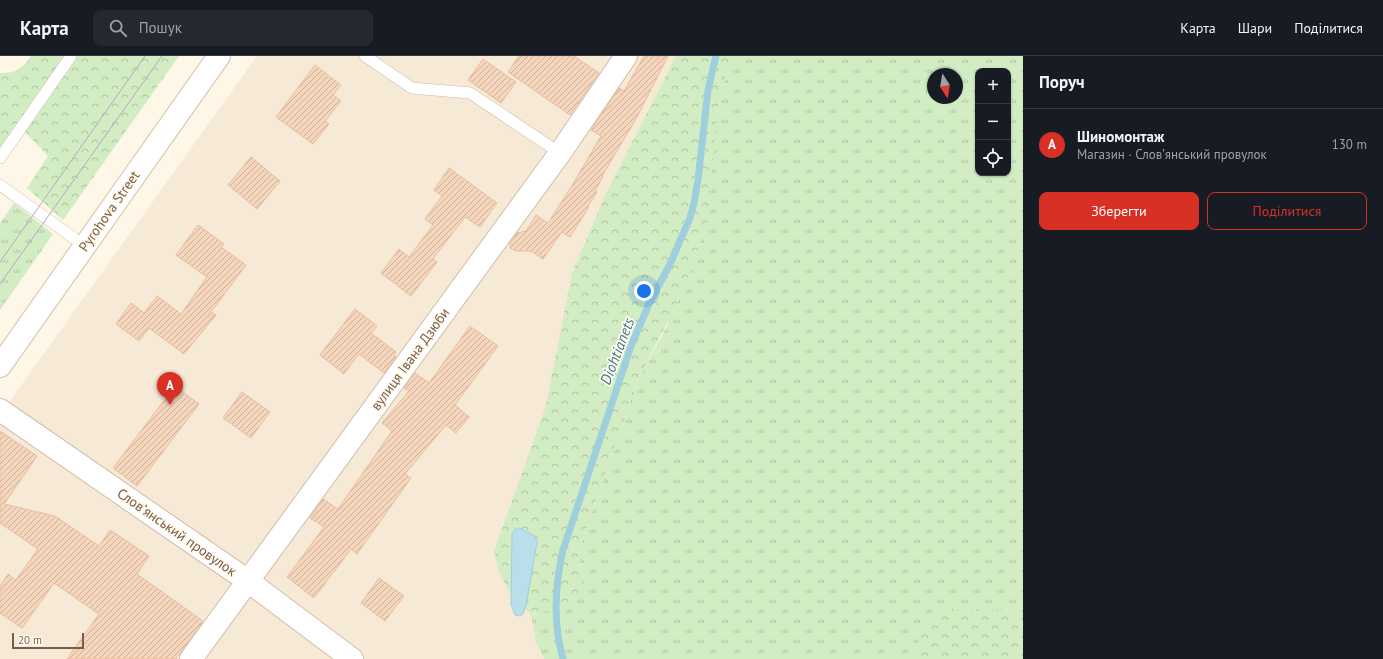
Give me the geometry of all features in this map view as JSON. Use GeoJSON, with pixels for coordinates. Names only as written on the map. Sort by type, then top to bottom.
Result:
{"type":"FeatureCollection","features":[{"type":"Feature","properties":{"kind":"street","name":"Pyrohova Street"},"geometry":{"type":"LineString","coordinates":[[0,366],[219,56]]}},
{"type":"Feature","properties":{"kind":"street","name":"вулиця Івана Дзюби"},"geometry":{"type":"LineString","coordinates":[[191,659],[560,153],[626,56]]}},
{"type":"Feature","properties":{"kind":"street","name":"Словʼянський провулок"},"geometry":{"type":"LineString","coordinates":[[0,410],[248,581],[352,659]]}},
{"type":"Feature","properties":{"kind":"lane"},"geometry":{"type":"LineString","coordinates":[[0,158],[72,56]]}},
{"type":"Feature","properties":{"kind":"lane"},"geometry":{"type":"LineString","coordinates":[[365,56],[412,88],[470,92],[560,153]]}},
{"type":"Feature","properties":{"kind":"lane"},"geometry":{"type":"LineString","coordinates":[[0,185],[84,246]]}},
{"type":"Feature","properties":{"kind":"shaded area"},"geometry":{"type":"Polygon","coordinates":[[[257,56],[676,56],[605,195],[572,273],[507,588],[531,615],[536,642],[544,659],[0,659],[0,415],[257,56]]]}},
{"type":"Feature","properties":{"kind":"green space"},"geometry":{"type":"Polygon","coordinates":[[[31,56],[71,56],[0,158],[0,73],[18,69],[25,64],[31,56]]]}},
{"type":"Feature","properties":{"kind":"green space"},"geometry":{"type":"Polygon","coordinates":[[[76,56],[179,56],[63,220],[27,188],[48,156],[25,132],[76,56]]]}},
{"type":"Feature","properties":{"kind":"green space"},"geometry":{"type":"Polygon","coordinates":[[[676,56],[730,56],[717,114],[707,224],[680,298],[638,380],[582,541],[579,559],[584,583],[576,596],[561,607],[531,615],[507,588],[499,572],[494,551],[545,409],[572,273],[605,195],[676,56]]]}},
{"type":"Feature","properties":{"kind":"green space"},"geometry":{"type":"Polygon","coordinates":[[[730,56],[1023,56],[1023,659],[544,659],[536,642],[531,615],[561,607],[584,583],[579,559],[582,541],[638,380],[667,326],[714,133],[730,56]]]}},
{"type":"Feature","properties":{"kind":"green space"},"geometry":{"type":"Polygon","coordinates":[[[14,203],[53,234],[0,310],[0,223],[14,203]]]}},
{"type":"Feature","properties":{"kind":"green space"},"geometry":{"type":"Polygon","coordinates":[[[933,610],[1009,610],[1023,614],[1023,659],[921,659],[918,642],[933,610]]]}},
{"type":"Feature","properties":{"kind":"water"},"geometry":{"type":"Polygon","coordinates":[[[519,528],[532,534],[537,542],[526,606],[523,614],[520,616],[515,615],[511,604],[512,534],[515,529],[519,528]]]}},
{"type":"Feature","properties":{"kind":"building"},"geometry":{"type":"Polygon","coordinates":[[[519,56],[574,56],[599,73],[570,115],[508,72],[519,56]]]}},
{"type":"Feature","properties":{"kind":"building"},"geometry":{"type":"Polygon","coordinates":[[[644,56],[668,56],[636,119],[602,176],[603,177],[595,191],[597,192],[588,206],[589,207],[570,237],[562,232],[543,259],[531,251],[516,251],[510,248],[510,243],[517,233],[526,231],[536,215],[548,223],[601,136],[591,130],[619,88],[624,91],[644,56]]]}},
{"type":"Feature","properties":{"kind":"building"},"geometry":{"type":"Polygon","coordinates":[[[483,59],[516,82],[501,103],[468,80],[483,59]]]}},
{"type":"Feature","properties":{"kind":"building"},"geometry":{"type":"Polygon","coordinates":[[[315,65],[341,85],[333,95],[341,101],[325,121],[329,124],[313,144],[276,117],[315,65]]]}},
{"type":"Feature","properties":{"kind":"building"},"geometry":{"type":"Polygon","coordinates":[[[251,157],[280,181],[257,209],[228,185],[251,157]]]}},
{"type":"Feature","properties":{"kind":"building"},"geometry":{"type":"Polygon","coordinates":[[[449,168],[497,203],[480,227],[465,217],[433,259],[437,262],[411,296],[381,273],[399,249],[409,257],[433,225],[425,219],[442,196],[434,190],[449,168]]]}},
{"type":"Feature","properties":{"kind":"building"},"geometry":{"type":"Polygon","coordinates":[[[198,225],[224,244],[221,247],[246,265],[211,312],[216,315],[184,354],[149,328],[139,341],[116,324],[131,303],[144,313],[157,296],[181,314],[207,277],[176,255],[198,225]]]}},
{"type":"Feature","properties":{"kind":"building"},"geometry":{"type":"Polygon","coordinates":[[[355,309],[377,326],[371,333],[396,352],[394,355],[396,357],[384,373],[359,354],[344,374],[320,355],[355,309]]]}},
{"type":"Feature","properties":{"kind":"building"},"geometry":{"type":"Polygon","coordinates":[[[470,326],[498,346],[455,405],[469,417],[456,433],[446,425],[405,474],[411,478],[357,554],[351,549],[314,598],[287,577],[324,527],[310,518],[323,499],[338,509],[392,431],[382,423],[409,391],[404,388],[415,373],[429,383],[470,326]]]}},
{"type":"Feature","properties":{"kind":"building"},"geometry":{"type":"Polygon","coordinates":[[[175,386],[199,404],[137,486],[113,468],[175,386]]]}},
{"type":"Feature","properties":{"kind":"building"},"geometry":{"type":"Polygon","coordinates":[[[242,392],[270,412],[251,438],[223,418],[242,392]]]}},
{"type":"Feature","properties":{"kind":"building"},"geometry":{"type":"Polygon","coordinates":[[[0,431],[37,456],[4,504],[55,516],[99,546],[110,530],[149,556],[137,574],[203,621],[176,659],[67,659],[99,614],[54,583],[22,628],[0,613],[0,586],[8,574],[16,580],[38,549],[0,523],[0,431]]]}},
{"type":"Feature","properties":{"kind":"building"},"geometry":{"type":"Polygon","coordinates":[[[379,578],[404,596],[385,621],[361,603],[379,578]]]}},
{"type":"Feature","properties":{"kind":"waterway","name":"Diohtianets"},"geometry":{"type":"LineString","coordinates":[[563,659],[556,618],[558,577],[563,550],[631,346],[649,304],[670,264],[690,218],[698,180],[708,90],[716,56]]}},
{"type":"Feature","properties":{"kind":"tram line"},"geometry":{"type":"LineString","coordinates":[[0,262],[145,56]]}},
{"type":"Feature","properties":{"kind":"tram line"},"geometry":{"type":"LineString","coordinates":[[0,284],[162,56]]}},
{"type":"Feature","properties":{"kind":"place","name":"Шиномонтаж"},"geometry":{"type":"Point","coordinates":[170,405]}}]}
